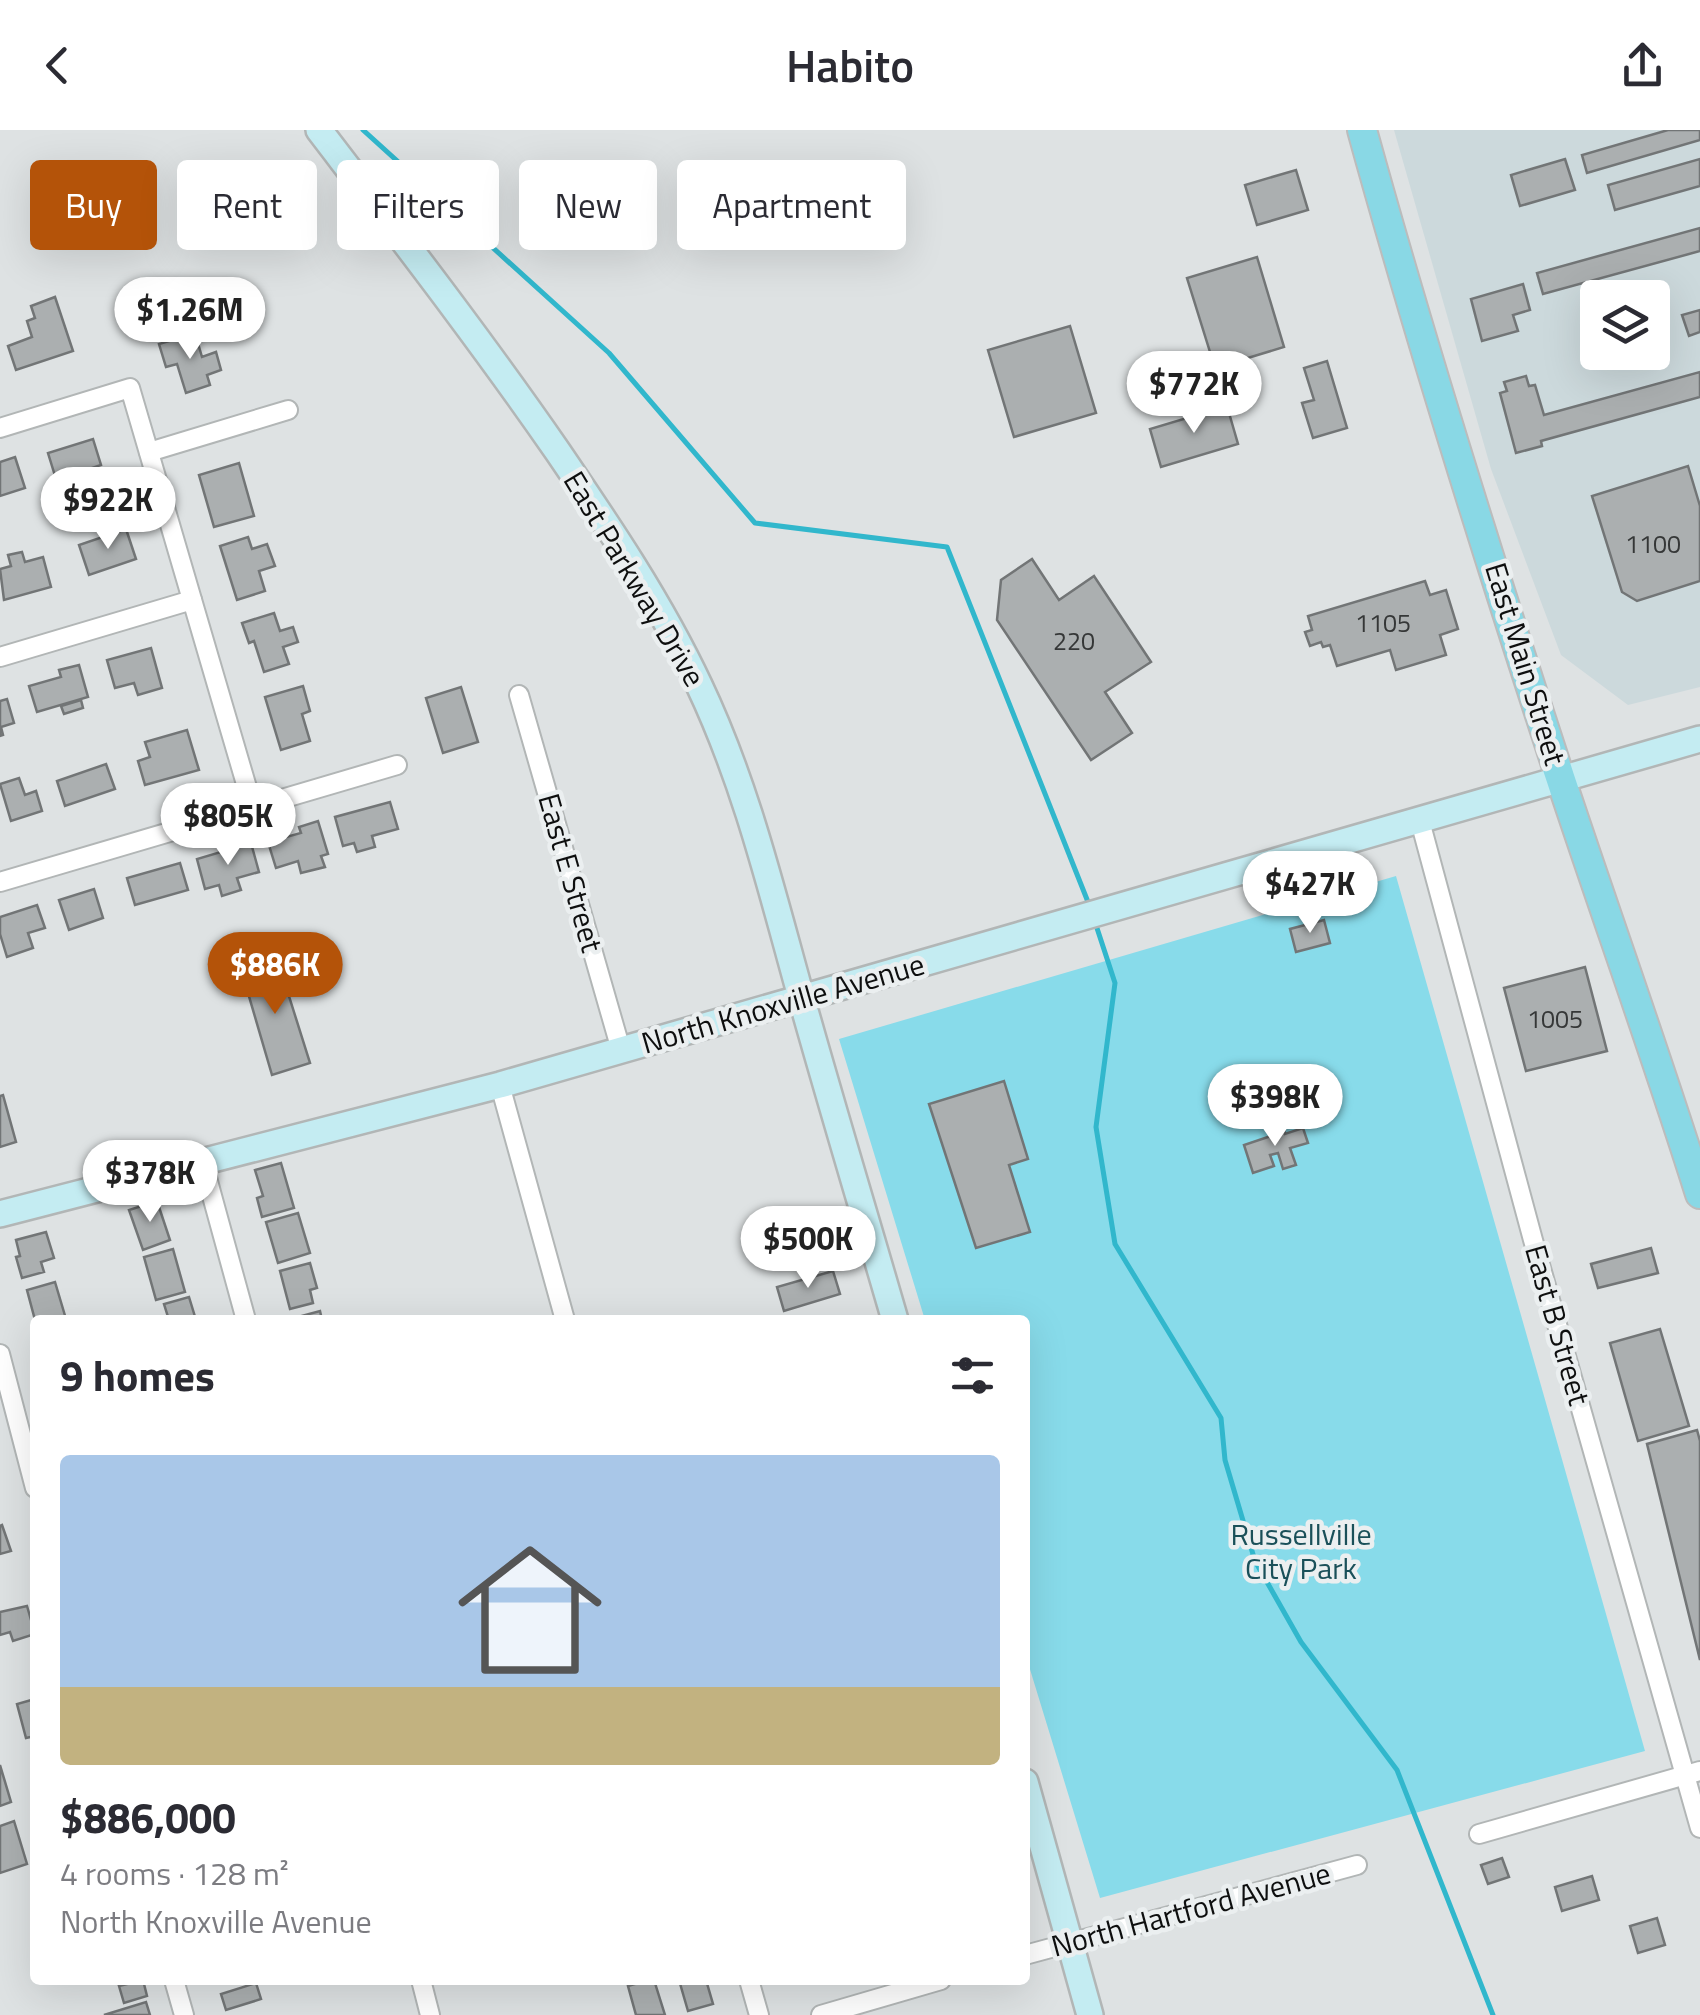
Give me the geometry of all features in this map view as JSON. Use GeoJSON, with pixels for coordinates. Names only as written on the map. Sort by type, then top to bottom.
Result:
{"type":"FeatureCollection","features":[{"type":"Feature","properties":{"kind":"main road","name":"East Parkway Drive"},"geometry":{"type":"LineString","coordinates":[[319,130],[487,350],[618,539],[699,685],[738,774],[762,846],[894,1315]]}},
{"type":"Feature","properties":{"kind":"main road","name":"East Main Street"},"geometry":{"type":"LineString","coordinates":[[1362,130],[1561,780],[1700,1194]]}},
{"type":"Feature","properties":{"kind":"main road","name":"North Knoxville Avenue"},"geometry":{"type":"LineString","coordinates":[[0,1214],[500,1085],[1700,740]]}},
{"type":"Feature","properties":{"kind":"main road"},"geometry":{"type":"LineString","coordinates":[[1030,1800],[1090,2015]]}},
{"type":"Feature","properties":{"kind":"street"},"geometry":{"type":"LineString","coordinates":[[0,428],[130,388],[253,808]]}},
{"type":"Feature","properties":{"kind":"street"},"geometry":{"type":"LineString","coordinates":[[149,452],[288,410]]}},
{"type":"Feature","properties":{"kind":"street"},"geometry":{"type":"LineString","coordinates":[[0,657],[192,600]]}},
{"type":"Feature","properties":{"kind":"street","name":"East E Street"},"geometry":{"type":"LineString","coordinates":[[519,695],[621,1050]]}},
{"type":"Feature","properties":{"kind":"street"},"geometry":{"type":"LineString","coordinates":[[0,882],[396,765]]}},
{"type":"Feature","properties":{"kind":"street","name":"East B Street"},"geometry":{"type":"LineString","coordinates":[[1420,821],[1533,1240],[1692,1774],[1700,1828]]}},
{"type":"Feature","properties":{"kind":"street"},"geometry":{"type":"LineString","coordinates":[[500,1085],[564,1315]]}},
{"type":"Feature","properties":{"kind":"street"},"geometry":{"type":"LineString","coordinates":[[203,1163],[245,1315]]}},
{"type":"Feature","properties":{"kind":"street"},"geometry":{"type":"LineString","coordinates":[[0,1354],[30,1469]]}},
{"type":"Feature","properties":{"kind":"street"},"geometry":{"type":"LineString","coordinates":[[1479,1834],[1692,1774]]}},
{"type":"Feature","properties":{"kind":"street","name":"North Hartford Avenue"},"geometry":{"type":"LineString","coordinates":[[1030,1954],[1357,1865]]}},
{"type":"Feature","properties":{"kind":"street"},"geometry":{"type":"LineString","coordinates":[[175,1985],[184,2015]]}},
{"type":"Feature","properties":{"kind":"street"},"geometry":{"type":"LineString","coordinates":[[422,1985],[430,2015]]}},
{"type":"Feature","properties":{"kind":"street"},"geometry":{"type":"LineString","coordinates":[[750,1985],[759,2015]]}},
{"type":"Feature","properties":{"kind":"street"},"geometry":{"type":"LineString","coordinates":[[821,2015],[924,1985]]}},
{"type":"Feature","properties":{"kind":"shaded area"},"geometry":{"type":"Polygon","coordinates":[[[1394,130],[1700,130],[1700,687],[1628,705],[1561,655],[1491,469],[1394,130]]]}},
{"type":"Feature","properties":{"kind":"green space","name":"Russellville City Park"},"geometry":{"type":"Polygon","coordinates":[[[1396,876],[1645,1751],[1100,1898],[1030,1669],[1030,1315],[923,1315],[839,1039],[1396,876]]]}},
{"type":"Feature","properties":{"kind":"building"},"geometry":{"type":"Polygon","coordinates":[[[1668,130],[1700,130],[1700,140],[1587,173],[1582,155],[1668,130]]]}},
{"type":"Feature","properties":{"kind":"building"},"geometry":{"type":"Polygon","coordinates":[[[1565,159],[1575,190],[1520,206],[1511,175],[1565,159]]]}},
{"type":"Feature","properties":{"kind":"building"},"geometry":{"type":"Polygon","coordinates":[[[1700,159],[1700,186],[1615,210],[1608,185],[1700,159]]]}},
{"type":"Feature","properties":{"kind":"building"},"geometry":{"type":"Polygon","coordinates":[[[1296,170],[1308,210],[1257,225],[1245,185],[1296,170]]]}},
{"type":"Feature","properties":{"kind":"building"},"geometry":{"type":"Polygon","coordinates":[[[1700,228],[1700,251],[1594,280],[1580,280],[1580,284],[1543,294],[1537,273],[1700,228]]]}},
{"type":"Feature","properties":{"kind":"building"},"geometry":{"type":"Polygon","coordinates":[[[1257,257],[1284,347],[1215,368],[1187,278],[1257,257]]]}},
{"type":"Feature","properties":{"kind":"building"},"geometry":{"type":"Polygon","coordinates":[[[1523,284],[1530,310],[1513,315],[1518,331],[1482,341],[1471,299],[1523,284]]]}},
{"type":"Feature","properties":{"kind":"building"},"geometry":{"type":"Polygon","coordinates":[[[55,297],[73,351],[16,370],[8,346],[32,337],[27,321],[35,318],[31,306],[55,297]]]}},
{"type":"Feature","properties":{"kind":"building"},"geometry":{"type":"Polygon","coordinates":[[[1700,310],[1700,332],[1689,336],[1682,315],[1700,310]]]}},
{"type":"Feature","properties":{"kind":"building"},"geometry":{"type":"Polygon","coordinates":[[[1070,326],[1096,413],[1014,437],[988,350],[1070,326]]]}},
{"type":"Feature","properties":{"kind":"building"},"geometry":{"type":"Polygon","coordinates":[[[195,333],[202,357],[216,352],[221,370],[207,375],[210,385],[186,393],[177,364],[166,367],[159,344],[195,333]]]}},
{"type":"Feature","properties":{"kind":"building"},"geometry":{"type":"Polygon","coordinates":[[[1327,361],[1347,428],[1313,438],[1302,403],[1314,400],[1304,368],[1327,361]]]}},
{"type":"Feature","properties":{"kind":"building"},"geometry":{"type":"Polygon","coordinates":[[[1700,372],[1700,397],[1541,441],[1542,446],[1516,453],[1500,393],[1507,391],[1504,382],[1526,376],[1529,386],[1535,385],[1544,415],[1700,372]]]}},
{"type":"Feature","properties":{"kind":"building"},"geometry":{"type":"Polygon","coordinates":[[[1227,406],[1238,444],[1161,467],[1150,429],[1227,406]]]}},
{"type":"Feature","properties":{"kind":"building"},"geometry":{"type":"Polygon","coordinates":[[[93,439],[101,465],[92,468],[94,475],[80,480],[78,472],[56,479],[48,453],[93,439]]]}},
{"type":"Feature","properties":{"kind":"building"},"geometry":{"type":"Polygon","coordinates":[[[15,457],[25,488],[0,496],[0,462],[15,457]]]}},
{"type":"Feature","properties":{"kind":"building"},"geometry":{"type":"Polygon","coordinates":[[[239,463],[254,516],[214,527],[199,475],[239,463]]]}},
{"type":"Feature","properties":{"kind":"building"},"geometry":{"type":"Polygon","coordinates":[[[1688,466],[1700,506],[1700,581],[1637,601],[1622,592],[1592,496],[1688,466]]]}},
{"type":"Feature","properties":{"kind":"building"},"geometry":{"type":"Polygon","coordinates":[[[126,529],[136,559],[89,575],[79,545],[126,529]]]}},
{"type":"Feature","properties":{"kind":"building"},"geometry":{"type":"Polygon","coordinates":[[[248,537],[252,549],[267,544],[275,566],[259,571],[265,591],[237,600],[220,546],[248,537]]]}},
{"type":"Feature","properties":{"kind":"building"},"geometry":{"type":"Polygon","coordinates":[[[22,552],[25,562],[43,557],[51,587],[4,600],[0,569],[11,566],[8,555],[22,552]]]}},
{"type":"Feature","properties":{"kind":"building"},"geometry":{"type":"Polygon","coordinates":[[[1032,559],[1059,600],[1094,576],[1151,662],[1105,692],[1132,733],[1091,760],[997,620],[1001,580],[1032,559]]]}},
{"type":"Feature","properties":{"kind":"building"},"geometry":{"type":"Polygon","coordinates":[[[1425,581],[1430,595],[1446,590],[1458,629],[1440,635],[1446,655],[1396,670],[1390,650],[1337,666],[1330,645],[1323,647],[1321,642],[1310,646],[1305,632],[1312,630],[1308,616],[1425,581]]]}},
{"type":"Feature","properties":{"kind":"building"},"geometry":{"type":"Polygon","coordinates":[[[274,613],[280,631],[293,627],[298,642],[283,647],[289,664],[264,672],[254,641],[249,643],[242,623],[274,613]]]}},
{"type":"Feature","properties":{"kind":"building"},"geometry":{"type":"Polygon","coordinates":[[[151,648],[162,688],[138,695],[134,683],[115,688],[107,660],[151,648]]]}},
{"type":"Feature","properties":{"kind":"building"},"geometry":{"type":"Polygon","coordinates":[[[79,665],[88,697],[37,712],[29,686],[61,677],[59,670],[79,665]]]}},
{"type":"Feature","properties":{"kind":"building"},"geometry":{"type":"Polygon","coordinates":[[[303,686],[310,711],[302,714],[310,741],[281,750],[265,697],[303,686]]]}},
{"type":"Feature","properties":{"kind":"building"},"geometry":{"type":"Polygon","coordinates":[[[461,687],[478,742],[443,753],[426,698],[461,687]]]}},
{"type":"Feature","properties":{"kind":"building"},"geometry":{"type":"Polygon","coordinates":[[[7,699],[14,723],[1,727],[0,736],[0,701],[7,699]]]}},
{"type":"Feature","properties":{"kind":"building"},"geometry":{"type":"Polygon","coordinates":[[[81,700],[83,708],[64,714],[61,706],[81,700]]]}},
{"type":"Feature","properties":{"kind":"building"},"geometry":{"type":"Polygon","coordinates":[[[187,730],[199,770],[145,785],[138,761],[150,757],[145,742],[187,730]]]}},
{"type":"Feature","properties":{"kind":"building"},"geometry":{"type":"Polygon","coordinates":[[[106,764],[115,789],[65,806],[57,781],[106,764]]]}},
{"type":"Feature","properties":{"kind":"building"},"geometry":{"type":"Polygon","coordinates":[[[19,778],[25,795],[36,791],[42,811],[11,821],[0,784],[19,778]]]}},
{"type":"Feature","properties":{"kind":"building"},"geometry":{"type":"Polygon","coordinates":[[[390,802],[398,829],[372,836],[375,847],[357,852],[354,843],[343,846],[335,817],[390,802]]]}},
{"type":"Feature","properties":{"kind":"building"},"geometry":{"type":"Polygon","coordinates":[[[318,821],[328,854],[321,856],[325,867],[301,873],[298,861],[276,868],[268,842],[301,833],[299,827],[318,821]]]}},
{"type":"Feature","properties":{"kind":"building"},"geometry":{"type":"Polygon","coordinates":[[[251,843],[259,872],[237,878],[241,890],[222,896],[219,885],[205,889],[197,859],[251,843]]]}},
{"type":"Feature","properties":{"kind":"building"},"geometry":{"type":"Polygon","coordinates":[[[180,863],[188,890],[135,905],[127,878],[180,863]]]}},
{"type":"Feature","properties":{"kind":"building"},"geometry":{"type":"Polygon","coordinates":[[[94,889],[103,918],[69,930],[59,900],[94,889]]]}},
{"type":"Feature","properties":{"kind":"building"},"geometry":{"type":"Polygon","coordinates":[[[37,905],[45,928],[28,933],[33,948],[7,957],[0,917],[37,905]]]}},
{"type":"Feature","properties":{"kind":"building"},"geometry":{"type":"Polygon","coordinates":[[[1324,920],[1330,943],[1296,952],[1290,929],[1324,920]]]}},
{"type":"Feature","properties":{"kind":"building"},"geometry":{"type":"Polygon","coordinates":[[[258,937],[265,962],[247,967],[239,942],[258,937]]]}},
{"type":"Feature","properties":{"kind":"building"},"geometry":{"type":"Polygon","coordinates":[[[277,958],[310,1063],[272,1075],[241,969],[277,958]]]}},
{"type":"Feature","properties":{"kind":"building"},"geometry":{"type":"Polygon","coordinates":[[[1585,967],[1607,1051],[1526,1071],[1504,988],[1585,967]]]}},
{"type":"Feature","properties":{"kind":"building"},"geometry":{"type":"Polygon","coordinates":[[[1004,1081],[1028,1159],[1009,1165],[1030,1232],[976,1248],[929,1104],[1004,1081]]]}},
{"type":"Feature","properties":{"kind":"building"},"geometry":{"type":"Polygon","coordinates":[[[3,1095],[16,1142],[0,1147],[0,1096],[3,1095]]]}},
{"type":"Feature","properties":{"kind":"building"},"geometry":{"type":"Polygon","coordinates":[[[1283,1125],[1285,1134],[1303,1128],[1308,1143],[1290,1148],[1296,1165],[1283,1169],[1278,1153],[1270,1155],[1274,1166],[1253,1173],[1244,1145],[1274,1135],[1272,1129],[1283,1125]]]}},
{"type":"Feature","properties":{"kind":"building"},"geometry":{"type":"Polygon","coordinates":[[[281,1163],[294,1208],[262,1217],[257,1198],[263,1196],[255,1170],[281,1163]]]}},
{"type":"Feature","properties":{"kind":"building"},"geometry":{"type":"Polygon","coordinates":[[[157,1201],[170,1240],[143,1250],[129,1210],[157,1201]]]}},
{"type":"Feature","properties":{"kind":"building"},"geometry":{"type":"Polygon","coordinates":[[[298,1213],[310,1253],[278,1263],[266,1222],[298,1213]]]}},
{"type":"Feature","properties":{"kind":"building"},"geometry":{"type":"Polygon","coordinates":[[[46,1232],[54,1258],[41,1262],[44,1272],[22,1278],[16,1240],[46,1232]]]}},
{"type":"Feature","properties":{"kind":"building"},"geometry":{"type":"Polygon","coordinates":[[[1651,1248],[1658,1273],[1598,1288],[1591,1264],[1651,1248]]]}},
{"type":"Feature","properties":{"kind":"building"},"geometry":{"type":"Polygon","coordinates":[[[173,1249],[185,1292],[156,1300],[144,1257],[173,1249]]]}},
{"type":"Feature","properties":{"kind":"building"},"geometry":{"type":"Polygon","coordinates":[[[310,1263],[317,1288],[310,1290],[313,1303],[290,1309],[280,1271],[310,1263]]]}},
{"type":"Feature","properties":{"kind":"building"},"geometry":{"type":"Polygon","coordinates":[[[833,1271],[840,1294],[784,1311],[777,1287],[833,1271]]]}},
{"type":"Feature","properties":{"kind":"building"},"geometry":{"type":"Polygon","coordinates":[[[55,1282],[65,1315],[34,1315],[27,1290],[55,1282]]]}},
{"type":"Feature","properties":{"kind":"building"},"geometry":{"type":"Polygon","coordinates":[[[189,1297],[194,1315],[167,1315],[164,1304],[189,1297]]]}},
{"type":"Feature","properties":{"kind":"building"},"geometry":{"type":"Polygon","coordinates":[[[1660,1329],[1689,1426],[1638,1441],[1610,1343],[1660,1329]]]}},
{"type":"Feature","properties":{"kind":"building"},"geometry":{"type":"Polygon","coordinates":[[[1697,1430],[1700,1441],[1700,1660],[1647,1444],[1697,1430]]]}},
{"type":"Feature","properties":{"kind":"building"},"geometry":{"type":"Polygon","coordinates":[[[0,1526],[11,1551],[0,1554],[0,1526]]]}},
{"type":"Feature","properties":{"kind":"building"},"geometry":{"type":"Polygon","coordinates":[[[27,1606],[30,1636],[13,1641],[10,1632],[0,1635],[0,1612],[27,1606]]]}},
{"type":"Feature","properties":{"kind":"building"},"geometry":{"type":"Polygon","coordinates":[[[30,1700],[30,1737],[26,1738],[17,1704],[30,1700]]]}},
{"type":"Feature","properties":{"kind":"building"},"geometry":{"type":"Polygon","coordinates":[[[0,1765],[11,1802],[0,1806],[0,1765]]]}},
{"type":"Feature","properties":{"kind":"building"},"geometry":{"type":"Polygon","coordinates":[[[14,1821],[27,1864],[0,1873],[0,1826],[14,1821]]]}},
{"type":"Feature","properties":{"kind":"building"},"geometry":{"type":"Polygon","coordinates":[[[1502,1858],[1509,1877],[1488,1884],[1481,1865],[1502,1858]]]}},
{"type":"Feature","properties":{"kind":"building"},"geometry":{"type":"Polygon","coordinates":[[[1592,1876],[1599,1900],[1562,1911],[1555,1887],[1592,1876]]]}},
{"type":"Feature","properties":{"kind":"building"},"geometry":{"type":"Polygon","coordinates":[[[1657,1918],[1665,1945],[1638,1953],[1630,1926],[1657,1918]]]}},
{"type":"Feature","properties":{"kind":"building"},"geometry":{"type":"Polygon","coordinates":[[[144,1985],[147,1996],[124,2003],[119,1986],[144,1985]]]}},
{"type":"Feature","properties":{"kind":"building"},"geometry":{"type":"Polygon","coordinates":[[[257,1985],[261,1999],[226,2010],[221,1994],[257,1985]]]}},
{"type":"Feature","properties":{"kind":"building"},"geometry":{"type":"Polygon","coordinates":[[[656,1985],[665,2015],[636,2015],[628,1986],[656,1985]]]}},
{"type":"Feature","properties":{"kind":"building"},"geometry":{"type":"Polygon","coordinates":[[[680,1985],[707,1985],[713,2004],[688,2011],[680,1985]]]}},
{"type":"Feature","properties":{"kind":"building"},"geometry":{"type":"Polygon","coordinates":[[[146,2002],[150,2015],[104,2015],[146,2002]]]}},
{"type":"Feature","properties":{"kind":"waterway"},"geometry":{"type":"LineString","coordinates":[[363,130],[609,353],[755,523],[947,547],[1090,907]]}},
{"type":"Feature","properties":{"kind":"waterway"},"geometry":{"type":"LineString","coordinates":[[1095,922],[1115,983],[1096,1127],[1115,1244],[1221,1418],[1225,1460],[1255,1561],[1301,1642],[1397,1770],[1493,2015]]}}]}
